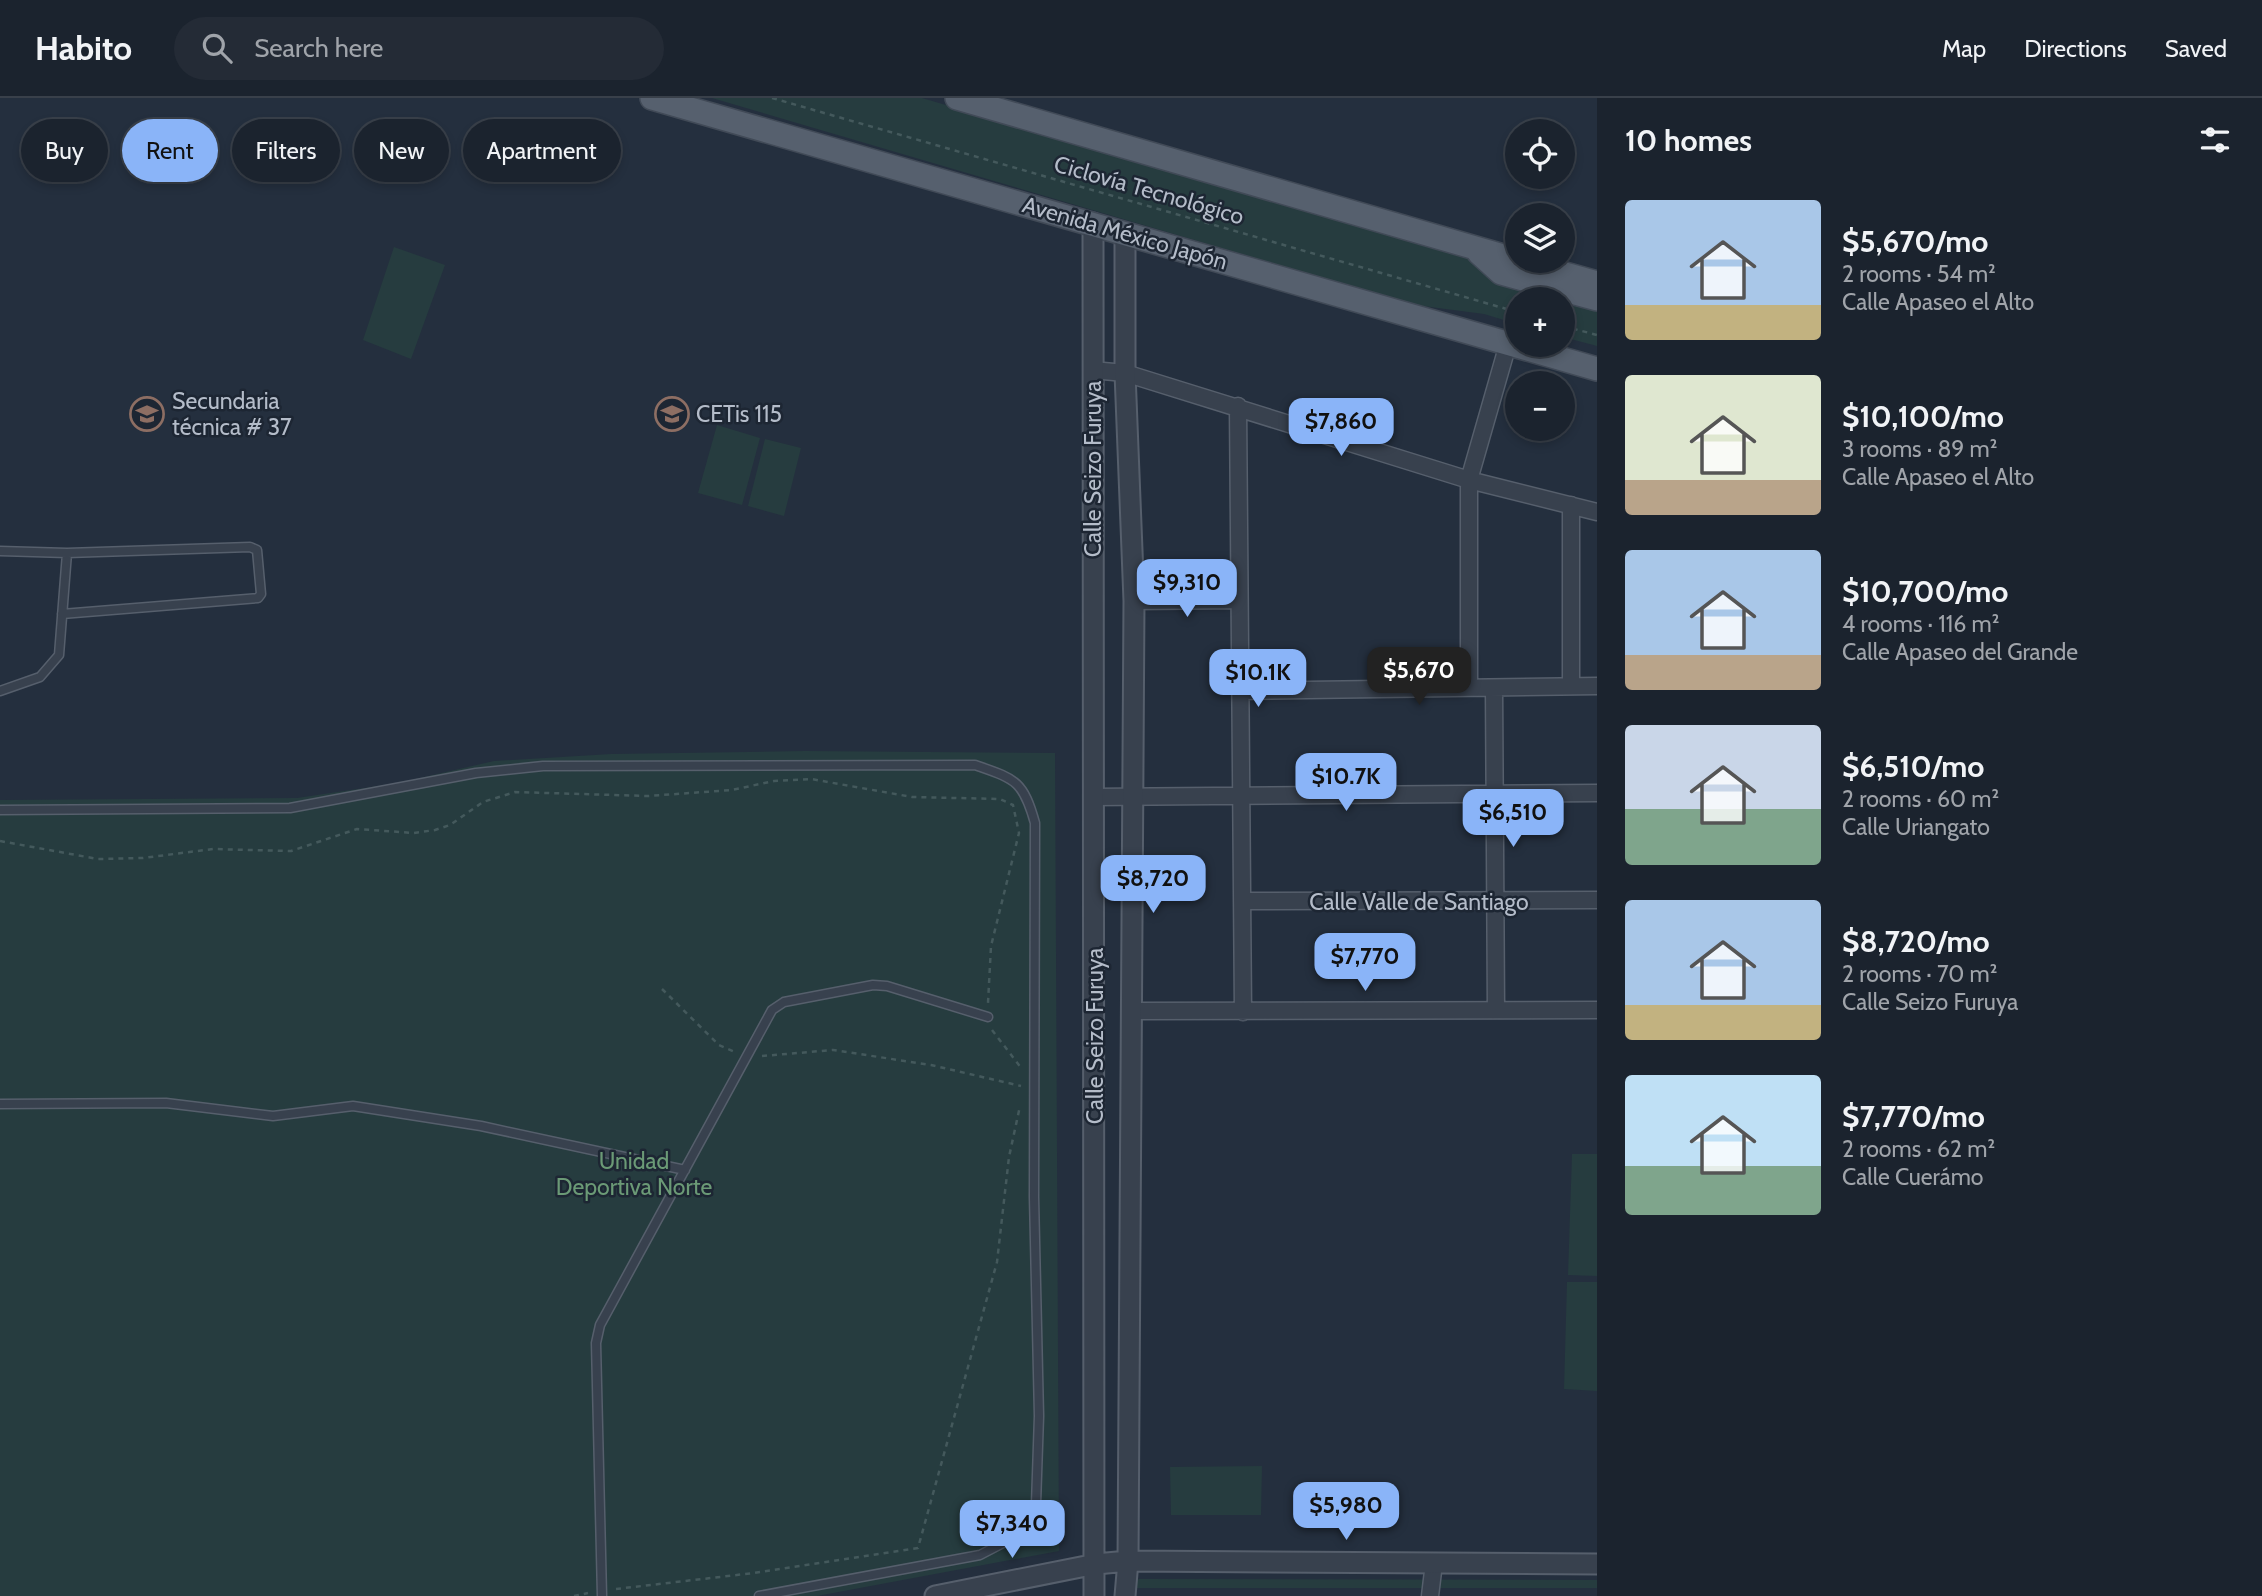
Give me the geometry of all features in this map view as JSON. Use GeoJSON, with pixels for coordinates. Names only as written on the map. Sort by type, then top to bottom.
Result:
{"type":"FeatureCollection","features":[{"type":"Feature","properties":{"kind":"main road","name":"Avenida México Japón"},"geometry":{"type":"LineString","coordinates":[[652,98],[1432,321],[1505,337]]}},
{"type":"Feature","properties":{"kind":"main road"},"geometry":{"type":"LineString","coordinates":[[957,98],[1505,257]]}},
{"type":"Feature","properties":{"kind":"main road"},"geometry":{"type":"LineString","coordinates":[[1474,248],[1502,274],[1597,299]]}},
{"type":"Feature","properties":{"kind":"main road"},"geometry":{"type":"LineString","coordinates":[[1561,273],[1597,283]]}},
{"type":"Feature","properties":{"kind":"main road"},"geometry":{"type":"LineString","coordinates":[[1575,351],[1597,357]]}},
{"type":"Feature","properties":{"kind":"main road","name":"Avenida México Japón"},"geometry":{"type":"LineString","coordinates":[[1563,357],[1597,369]]}},
{"type":"Feature","properties":{"kind":"street","name":"Calle Seizo Furuya"},"geometry":{"type":"LineString","coordinates":[[1093,223],[1094,1596]]}},
{"type":"Feature","properties":{"kind":"street","name":"Calle Seizo Furuya"},"geometry":{"type":"LineString","coordinates":[[1125,233],[1125,373],[1134,601],[1133,1011],[1128,1561],[1125,1596]]}},
{"type":"Feature","properties":{"kind":"street"},"geometry":{"type":"LineString","coordinates":[[1469,688],[1469,480],[1507,357]]}},
{"type":"Feature","properties":{"kind":"street"},"geometry":{"type":"LineString","coordinates":[[1092,370],[1125,373],[1469,480],[1597,512]]}},
{"type":"Feature","properties":{"kind":"street"},"geometry":{"type":"LineString","coordinates":[[1238,406],[1243,1012]]}},
{"type":"Feature","properties":{"kind":"street"},"geometry":{"type":"LineString","coordinates":[[1571,505],[1571,687]]}},
{"type":"Feature","properties":{"kind":"street"},"geometry":{"type":"LineString","coordinates":[[1134,601],[1239,600]]}},
{"type":"Feature","properties":{"kind":"street"},"geometry":{"type":"LineString","coordinates":[[1240,691],[1597,686]]}},
{"type":"Feature","properties":{"kind":"street"},"geometry":{"type":"LineString","coordinates":[[1494,688],[1496,1010]]}},
{"type":"Feature","properties":{"kind":"street"},"geometry":{"type":"LineString","coordinates":[[1094,797],[1597,793]]}},
{"type":"Feature","properties":{"kind":"street","name":"Calle Valle de Santiago"},"geometry":{"type":"LineString","coordinates":[[1242,901],[1597,900]]}},
{"type":"Feature","properties":{"kind":"street"},"geometry":{"type":"LineString","coordinates":[[1133,1011],[1597,1010]]}},
{"type":"Feature","properties":{"kind":"street"},"geometry":{"type":"LineString","coordinates":[[935,1596],[1096,1564],[1128,1561],[1597,1564]]}},
{"type":"Feature","properties":{"kind":"street"},"geometry":{"type":"LineString","coordinates":[[1430,1596],[1434,1563]]}},
{"type":"Feature","properties":{"kind":"lane"},"geometry":{"type":"LineString","coordinates":[[0,551],[67,553],[250,547],[257,550],[261,594],[258,598],[62,614]]}},
{"type":"Feature","properties":{"kind":"lane"},"geometry":{"type":"LineString","coordinates":[[0,691],[40,677],[59,655],[67,553]]}},
{"type":"Feature","properties":{"kind":"lane"},"geometry":{"type":"LineString","coordinates":[[0,810],[290,808],[476,773],[543,766],[975,765],[1004,775],[1022,787],[1035,823],[1034,1088],[1039,1416],[1035,1504],[1024,1532],[980,1555],[759,1596]]}},
{"type":"Feature","properties":{"kind":"lane"},"geometry":{"type":"LineString","coordinates":[[601,1593],[596,1343],[600,1325],[772,1010],[784,1002],[873,985],[988,1017]]}},
{"type":"Feature","properties":{"kind":"lane"},"geometry":{"type":"LineString","coordinates":[[0,1104],[166,1103],[273,1116],[352,1106],[481,1126],[685,1170]]}},
{"type":"Feature","properties":{"kind":"path","name":"Ciclovía Tecnológico"},"geometry":{"type":"LineString","coordinates":[[772,98],[1505,309]]}},
{"type":"Feature","properties":{"kind":"path"},"geometry":{"type":"LineString","coordinates":[[1575,329],[1597,335]]}},
{"type":"Feature","properties":{"kind":"path"},"geometry":{"type":"LineString","coordinates":[[0,841],[98,859],[143,858],[213,849],[290,851],[357,829],[414,833],[435,830],[450,825],[483,802],[515,792],[551,790],[605,797],[648,796],[732,790],[774,781],[811,779],[912,797],[1000,799],[1013,805],[1019,833],[991,946],[988,1017],[991,1029],[1015,1055],[1022,1069],[1024,1087],[1009,1157],[997,1262],[918,1548],[767,1572],[575,1596]]}},
{"type":"Feature","properties":{"kind":"path"},"geometry":{"type":"LineString","coordinates":[[662,989],[719,1045],[746,1057],[833,1050],[931,1065],[1034,1088]]}},
{"type":"Feature","properties":{"kind":"green space"},"geometry":{"type":"Polygon","coordinates":[[[712,98],[922,98],[1469,259],[1490,280],[1517,287],[1505,287],[1505,320],[1484,314],[1415,305],[712,98]]]}},
{"type":"Feature","properties":{"kind":"green space"},"geometry":{"type":"Polygon","coordinates":[[[394,247],[445,265],[411,359],[363,340],[394,247]]]}},
{"type":"Feature","properties":{"kind":"green space"},"geometry":{"type":"Polygon","coordinates":[[[1575,302],[1597,308],[1597,346],[1575,340],[1575,302]]]}},
{"type":"Feature","properties":{"kind":"green space"},"geometry":{"type":"Polygon","coordinates":[[[717,425],[760,438],[742,505],[698,493],[717,425]]]}},
{"type":"Feature","properties":{"kind":"green space"},"geometry":{"type":"Polygon","coordinates":[[[765,439],[801,448],[784,516],[748,506],[765,439]]]}},
{"type":"Feature","properties":{"kind":"green space","name":"Unidad Deportiva Norte"},"geometry":{"type":"Polygon","coordinates":[[[805,751],[1055,753],[1059,1551],[817,1596],[0,1596],[0,800],[297,798],[398,783],[494,761],[611,754],[805,751]]]}},
{"type":"Feature","properties":{"kind":"green space"},"geometry":{"type":"Polygon","coordinates":[[[1572,1154],[1597,1154],[1597,1276],[1568,1275],[1572,1154]]]}},
{"type":"Feature","properties":{"kind":"green space"},"geometry":{"type":"Polygon","coordinates":[[[1567,1282],[1597,1282],[1597,1391],[1564,1389],[1567,1282]]]}},
{"type":"Feature","properties":{"kind":"green space"},"geometry":{"type":"Polygon","coordinates":[[[1262,1466],[1261,1515],[1171,1515],[1170,1467],[1262,1466]]]}},
{"type":"Feature","properties":{"kind":"green space"},"geometry":{"type":"Polygon","coordinates":[[[1139,1579],[1597,1580],[1597,1588],[1132,1588],[1132,1582],[1139,1579]]]}},
{"type":"Feature","properties":{"kind":"place","name":"Secundaria técnica # 37"},"geometry":{"type":"Point","coordinates":[147,414]}},
{"type":"Feature","properties":{"kind":"place","name":"CETis 115"},"geometry":{"type":"Point","coordinates":[672,414]}}]}
